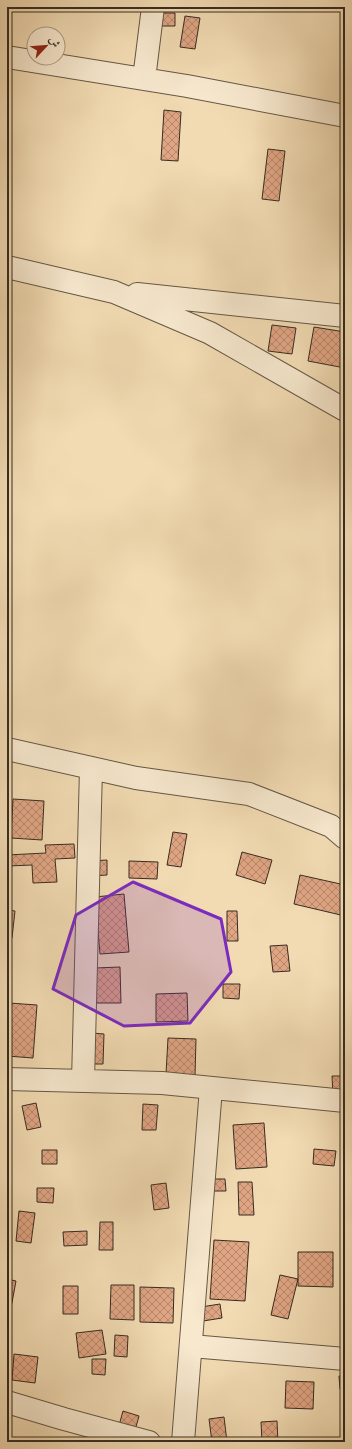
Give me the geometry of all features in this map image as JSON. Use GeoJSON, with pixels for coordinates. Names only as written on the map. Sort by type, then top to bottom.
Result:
{"type":"FeatureCollection","features":[{"type":"Feature","properties":{"kind":"street"},"geometry":{"type":"LineString","coordinates":[[144,79],[153,7]]}},
{"type":"Feature","properties":{"kind":"street"},"geometry":{"type":"LineString","coordinates":[[7,57],[144,79],[345,116]]}},
{"type":"Feature","properties":{"kind":"street"},"geometry":{"type":"LineString","coordinates":[[7,267],[114,292],[345,316]]}},
{"type":"Feature","properties":{"kind":"street"},"geometry":{"type":"LineString","coordinates":[[114,292],[210,333],[345,410]]}},
{"type":"Feature","properties":{"kind":"street"},"geometry":{"type":"LineString","coordinates":[[7,749],[136,778],[249,794],[331,826],[345,838]]}},
{"type":"Feature","properties":{"kind":"street"},"geometry":{"type":"LineString","coordinates":[[83,1081],[91,768]]}},
{"type":"Feature","properties":{"kind":"street"},"geometry":{"type":"LineString","coordinates":[[7,1079],[162,1083],[345,1101]]}},
{"type":"Feature","properties":{"kind":"street"},"geometry":{"type":"LineString","coordinates":[[183,1442],[211,1088]]}},
{"type":"Feature","properties":{"kind":"street"},"geometry":{"type":"LineString","coordinates":[[191,1346],[345,1359]]}},
{"type":"Feature","properties":{"kind":"street"},"geometry":{"type":"LineString","coordinates":[[7,1402],[149,1442]]}},
{"type":"Feature","properties":{"kind":"highlighted area"},"geometry":{"type":"Polygon","coordinates":[[[133,882],[221,919],[231,972],[190,1023],[124,1026],[53,989],[76,915],[133,882]]]}},
{"type":"Feature","properties":{"kind":"building"},"geometry":{"type":"Polygon","coordinates":[[[156,13],[175,13],[175,26],[156,26],[156,13]]]}},
{"type":"Feature","properties":{"kind":"building"},"geometry":{"type":"Polygon","coordinates":[[[185,16],[200,18],[195,49],[180,47],[185,16]]]}},
{"type":"Feature","properties":{"kind":"building"},"geometry":{"type":"Polygon","coordinates":[[[164,110],[181,112],[178,161],[161,160],[164,110]]]}},
{"type":"Feature","properties":{"kind":"building"},"geometry":{"type":"Polygon","coordinates":[[[268,149],[285,151],[279,201],[262,199],[268,149]]]}},
{"type":"Feature","properties":{"kind":"building"},"geometry":{"type":"Polygon","coordinates":[[[272,325],[296,328],[292,354],[268,351],[272,325]]]}},
{"type":"Feature","properties":{"kind":"building"},"geometry":{"type":"Polygon","coordinates":[[[314,327],[345,332],[345,368],[308,361],[314,327]]]}},
{"type":"Feature","properties":{"kind":"building"},"geometry":{"type":"Polygon","coordinates":[[[13,799],[44,801],[42,840],[11,838],[13,799]]]}},
{"type":"Feature","properties":{"kind":"building"},"geometry":{"type":"Polygon","coordinates":[[[173,832],[187,834],[181,867],[167,865],[173,832]]]}},
{"type":"Feature","properties":{"kind":"building"},"geometry":{"type":"Polygon","coordinates":[[[74,844],[75,858],[55,859],[57,882],[33,883],[32,865],[8,866],[7,855],[46,853],[45,845],[74,844]]]}},
{"type":"Feature","properties":{"kind":"building"},"geometry":{"type":"Polygon","coordinates":[[[242,852],[272,860],[265,884],[236,875],[242,852]]]}},
{"type":"Feature","properties":{"kind":"building"},"geometry":{"type":"Polygon","coordinates":[[[107,860],[107,875],[91,876],[91,861],[107,860]]]}},
{"type":"Feature","properties":{"kind":"building"},"geometry":{"type":"Polygon","coordinates":[[[129,861],[158,862],[157,879],[129,878],[129,861]]]}},
{"type":"Feature","properties":{"kind":"building"},"geometry":{"type":"Polygon","coordinates":[[[300,875],[345,885],[345,916],[294,904],[300,875]]]}},
{"type":"Feature","properties":{"kind":"building"},"geometry":{"type":"Polygon","coordinates":[[[124,894],[129,952],[100,954],[95,897],[124,894]]]}},
{"type":"Feature","properties":{"kind":"building"},"geometry":{"type":"Polygon","coordinates":[[[7,910],[15,911],[12,938],[7,937],[7,910]]]}},
{"type":"Feature","properties":{"kind":"building"},"geometry":{"type":"Polygon","coordinates":[[[227,911],[237,911],[238,941],[227,941],[227,911]]]}},
{"type":"Feature","properties":{"kind":"building"},"geometry":{"type":"Polygon","coordinates":[[[287,945],[290,971],[273,972],[270,946],[287,945]]]}},
{"type":"Feature","properties":{"kind":"building"},"geometry":{"type":"Polygon","coordinates":[[[120,967],[121,1003],[95,1003],[95,968],[120,967]]]}},
{"type":"Feature","properties":{"kind":"building"},"geometry":{"type":"Polygon","coordinates":[[[223,984],[240,984],[239,999],[223,998],[223,984]]]}},
{"type":"Feature","properties":{"kind":"building"},"geometry":{"type":"Polygon","coordinates":[[[187,993],[188,1021],[156,1022],[156,994],[187,993]]]}},
{"type":"Feature","properties":{"kind":"building"},"geometry":{"type":"Polygon","coordinates":[[[9,1003],[37,1005],[33,1058],[7,1056],[9,1003]]]}},
{"type":"Feature","properties":{"kind":"building"},"geometry":{"type":"Polygon","coordinates":[[[92,1033],[104,1034],[103,1064],[90,1064],[92,1033]]]}},
{"type":"Feature","properties":{"kind":"building"},"geometry":{"type":"Polygon","coordinates":[[[168,1038],[196,1039],[195,1076],[166,1074],[168,1038]]]}},
{"type":"Feature","properties":{"kind":"building"},"geometry":{"type":"Polygon","coordinates":[[[332,1076],[345,1076],[345,1096],[333,1096],[332,1076]]]}},
{"type":"Feature","properties":{"kind":"building"},"geometry":{"type":"Polygon","coordinates":[[[36,1103],[41,1127],[27,1130],[22,1106],[36,1103]]]}},
{"type":"Feature","properties":{"kind":"building"},"geometry":{"type":"Polygon","coordinates":[[[143,1104],[158,1105],[156,1130],[142,1130],[143,1104]]]}},
{"type":"Feature","properties":{"kind":"building"},"geometry":{"type":"Polygon","coordinates":[[[264,1123],[267,1167],[236,1169],[233,1125],[264,1123]]]}},
{"type":"Feature","properties":{"kind":"building"},"geometry":{"type":"Polygon","coordinates":[[[314,1149],[336,1151],[334,1166],[313,1164],[314,1149]]]}},
{"type":"Feature","properties":{"kind":"building"},"geometry":{"type":"Polygon","coordinates":[[[42,1150],[57,1150],[57,1164],[42,1164],[42,1150]]]}},
{"type":"Feature","properties":{"kind":"building"},"geometry":{"type":"Polygon","coordinates":[[[207,1179],[225,1179],[226,1191],[208,1191],[207,1179]]]}},
{"type":"Feature","properties":{"kind":"building"},"geometry":{"type":"Polygon","coordinates":[[[238,1182],[252,1182],[254,1215],[239,1215],[238,1182]]]}},
{"type":"Feature","properties":{"kind":"building"},"geometry":{"type":"Polygon","coordinates":[[[166,1183],[169,1208],[154,1210],[151,1185],[166,1183]]]}},
{"type":"Feature","properties":{"kind":"building"},"geometry":{"type":"Polygon","coordinates":[[[37,1188],[54,1188],[53,1203],[37,1202],[37,1188]]]}},
{"type":"Feature","properties":{"kind":"building"},"geometry":{"type":"Polygon","coordinates":[[[19,1211],[35,1213],[31,1243],[16,1241],[19,1211]]]}},
{"type":"Feature","properties":{"kind":"building"},"geometry":{"type":"Polygon","coordinates":[[[100,1222],[113,1222],[113,1250],[99,1250],[100,1222]]]}},
{"type":"Feature","properties":{"kind":"building"},"geometry":{"type":"Polygon","coordinates":[[[87,1231],[87,1245],[64,1246],[63,1232],[87,1231]]]}},
{"type":"Feature","properties":{"kind":"building"},"geometry":{"type":"Polygon","coordinates":[[[214,1240],[249,1242],[245,1301],[210,1299],[214,1240]]]}},
{"type":"Feature","properties":{"kind":"building"},"geometry":{"type":"Polygon","coordinates":[[[298,1252],[333,1252],[333,1287],[298,1286],[298,1252]]]}},
{"type":"Feature","properties":{"kind":"building"},"geometry":{"type":"Polygon","coordinates":[[[280,1275],[298,1279],[288,1319],[271,1315],[280,1275]]]}},
{"type":"Feature","properties":{"kind":"building"},"geometry":{"type":"Polygon","coordinates":[[[7,1279],[16,1281],[8,1324],[7,1323],[7,1279]]]}},
{"type":"Feature","properties":{"kind":"building"},"geometry":{"type":"Polygon","coordinates":[[[111,1285],[134,1285],[134,1320],[110,1319],[111,1285]]]}},
{"type":"Feature","properties":{"kind":"building"},"geometry":{"type":"Polygon","coordinates":[[[63,1286],[78,1286],[78,1314],[63,1314],[63,1286]]]}},
{"type":"Feature","properties":{"kind":"building"},"geometry":{"type":"Polygon","coordinates":[[[140,1287],[174,1288],[173,1323],[140,1322],[140,1287]]]}},
{"type":"Feature","properties":{"kind":"building"},"geometry":{"type":"Polygon","coordinates":[[[220,1304],[222,1318],[203,1321],[201,1307],[220,1304]]]}},
{"type":"Feature","properties":{"kind":"building"},"geometry":{"type":"Polygon","coordinates":[[[102,1330],[106,1354],[79,1358],[76,1333],[102,1330]]]}},
{"type":"Feature","properties":{"kind":"building"},"geometry":{"type":"Polygon","coordinates":[[[115,1335],[128,1336],[127,1357],[114,1356],[115,1335]]]}},
{"type":"Feature","properties":{"kind":"building"},"geometry":{"type":"Polygon","coordinates":[[[14,1354],[38,1357],[35,1383],[12,1380],[14,1354]]]}},
{"type":"Feature","properties":{"kind":"building"},"geometry":{"type":"Polygon","coordinates":[[[92,1359],[106,1359],[105,1375],[92,1374],[92,1359]]]}},
{"type":"Feature","properties":{"kind":"building"},"geometry":{"type":"Polygon","coordinates":[[[339,1376],[345,1376],[345,1389],[340,1389],[339,1376]]]}},
{"type":"Feature","properties":{"kind":"building"},"geometry":{"type":"Polygon","coordinates":[[[286,1381],[314,1382],[313,1409],[285,1408],[286,1381]]]}},
{"type":"Feature","properties":{"kind":"building"},"geometry":{"type":"Polygon","coordinates":[[[123,1411],[139,1416],[134,1434],[118,1429],[123,1411]]]}},
{"type":"Feature","properties":{"kind":"building"},"geometry":{"type":"Polygon","coordinates":[[[224,1417],[227,1442],[212,1442],[209,1419],[224,1417]]]}},
{"type":"Feature","properties":{"kind":"building"},"geometry":{"type":"Polygon","coordinates":[[[277,1421],[278,1442],[262,1442],[261,1422],[277,1421]]]}}]}
